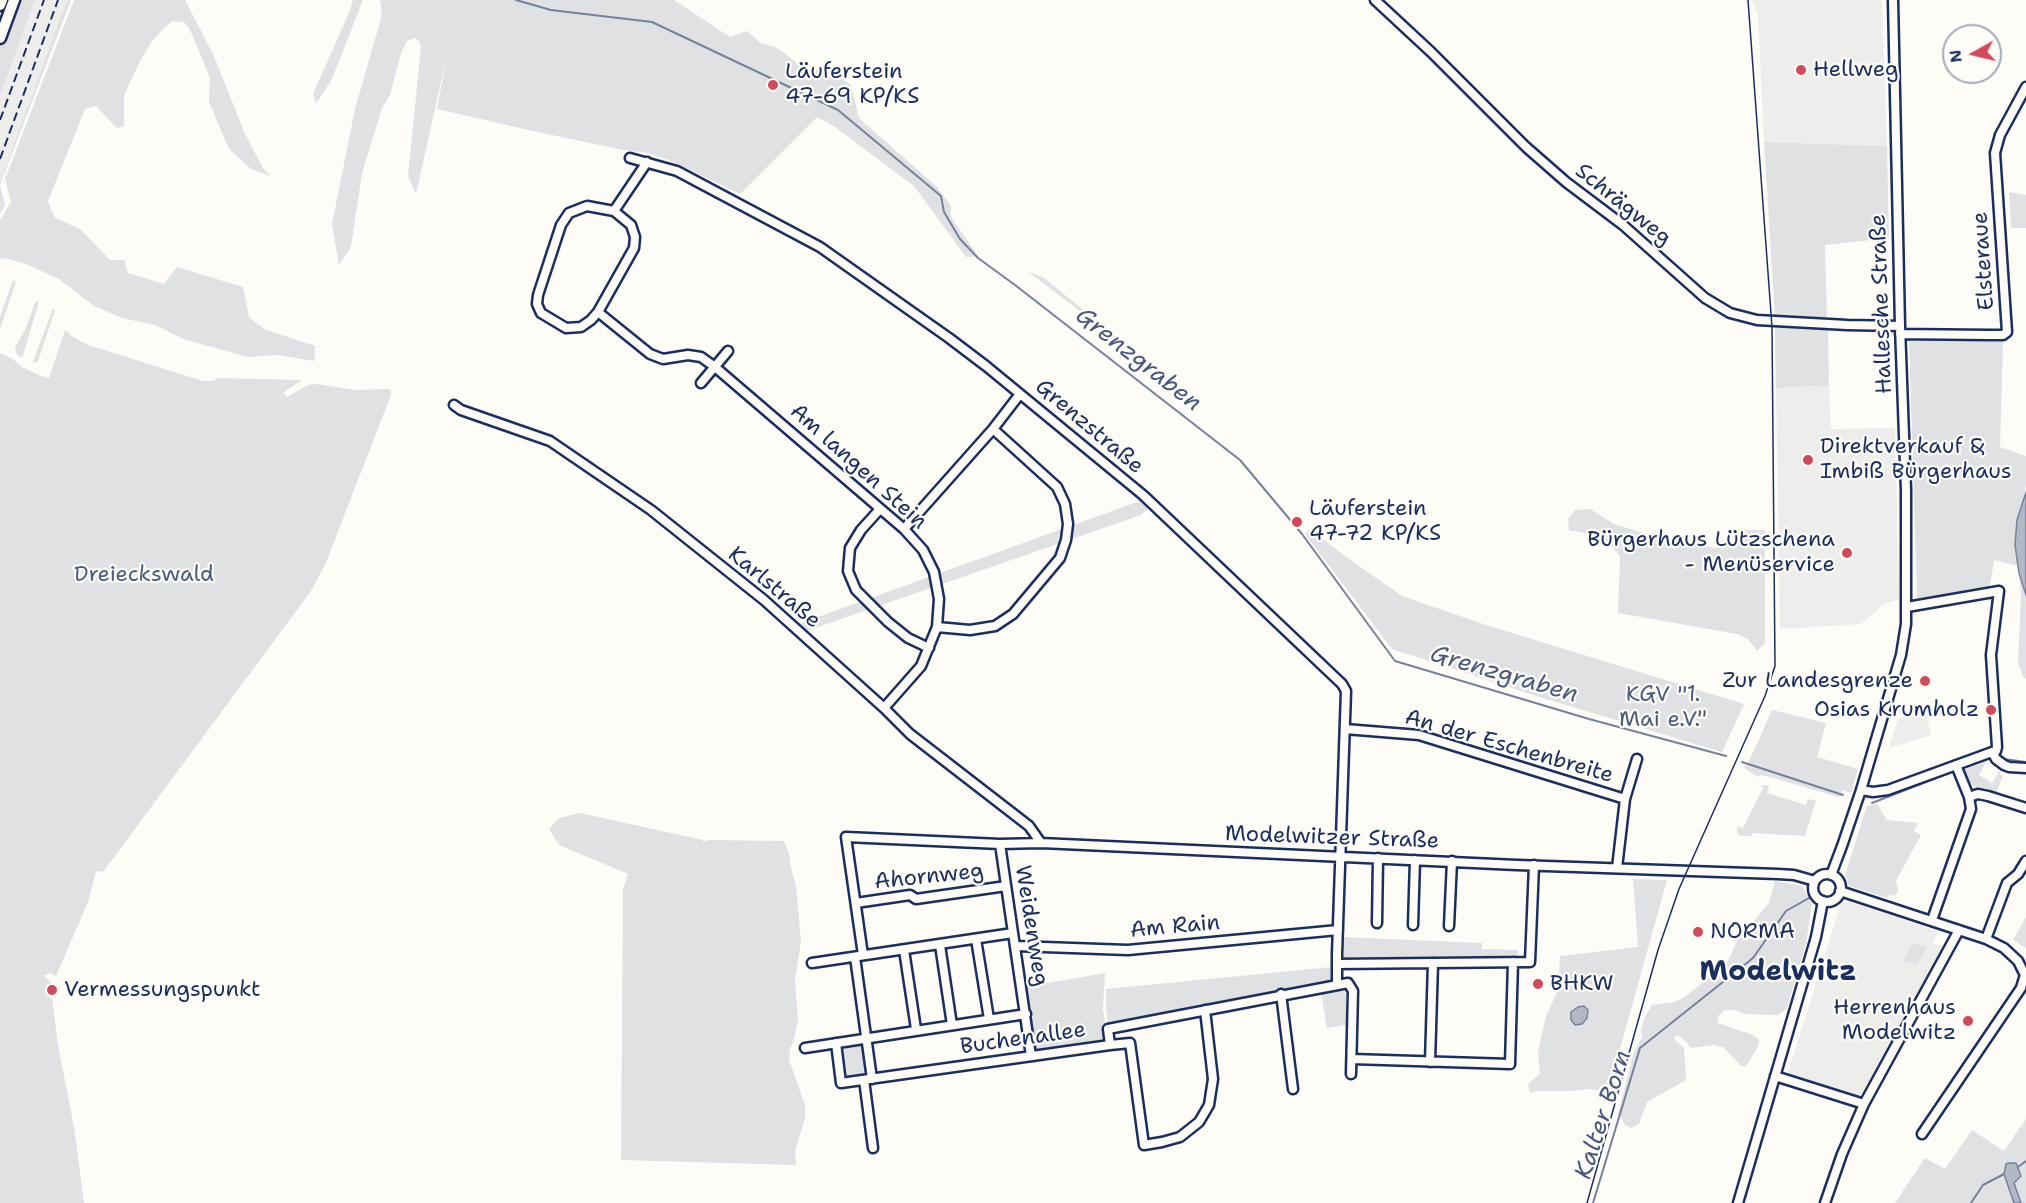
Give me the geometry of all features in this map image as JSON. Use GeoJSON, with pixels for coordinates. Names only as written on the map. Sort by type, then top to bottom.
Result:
{"type":"FeatureCollection","features":[{"type":"Feature","properties":{"kind":"main road"},"geometry":{"type":"LineString","coordinates":[[0,5],[2,0]]}},
{"type":"Feature","properties":{"kind":"main road"},"geometry":{"type":"LineString","coordinates":[[0,38],[14,0]]}},
{"type":"Feature","properties":{"kind":"street","name":"Schrägweg"},"geometry":{"type":"LineString","coordinates":[[1375,0],[1431,52],[1526,147],[1566,182],[1623,225],[1705,298],[1731,313],[1757,320],[1900,330]]}},
{"type":"Feature","properties":{"kind":"street","name":"Hallesche Straße"},"geometry":{"type":"LineString","coordinates":[[1831,875],[1861,790],[1901,655],[1907,607],[1893,0]]}},
{"type":"Feature","properties":{"kind":"street","name":"Elsteraue"},"geometry":{"type":"LineString","coordinates":[[1900,330],[1989,335],[2002,335],[2007,332],[1995,153],[2000,135],[2026,87]]}},
{"type":"Feature","properties":{"kind":"street","name":"Grenzstraße"},"geometry":{"type":"LineString","coordinates":[[630,158],[677,171],[820,247],[949,338],[1143,495],[1342,684],[1346,691],[1346,729],[1337,984]]}},
{"type":"Feature","properties":{"kind":"street"},"geometry":{"type":"LineString","coordinates":[[614,211],[647,162]]}},
{"type":"Feature","properties":{"kind":"street"},"geometry":{"type":"LineString","coordinates":[[587,206],[614,211],[631,225],[635,237],[634,248],[598,312],[581,327],[566,328],[541,313],[537,304],[561,225],[569,213],[587,206]]}},
{"type":"Feature","properties":{"kind":"street","name":"Am langen Stein"},"geometry":{"type":"LineString","coordinates":[[598,312],[650,354],[663,360],[688,356],[701,357],[715,367],[904,529],[923,550],[934,572],[939,599],[937,627],[921,666],[884,708]]}},
{"type":"Feature","properties":{"kind":"street"},"geometry":{"type":"LineString","coordinates":[[701,383],[728,351]]}},
{"type":"Feature","properties":{"kind":"street"},"geometry":{"type":"LineString","coordinates":[[904,529],[993,429],[1020,394]]}},
{"type":"Feature","properties":{"kind":"street","name":"Karlstraße"},"geometry":{"type":"LineString","coordinates":[[454,405],[461,410],[550,441],[651,510],[764,600],[910,734],[1029,826],[1041,843]]}},
{"type":"Feature","properties":{"kind":"street"},"geometry":{"type":"LineString","coordinates":[[937,627],[970,630],[995,626],[1013,614],[1060,558],[1066,540],[1068,524],[1065,504],[1057,487],[993,429]]}},
{"type":"Feature","properties":{"kind":"street"},"geometry":{"type":"LineString","coordinates":[[880,509],[861,530],[850,548],[848,571],[856,590],[888,622],[908,638],[929,648]]}},
{"type":"Feature","properties":{"kind":"street"},"geometry":{"type":"LineString","coordinates":[[1861,790],[1873,792],[1888,790],[1996,751],[1991,655],[1999,591],[1907,607]]}},
{"type":"Feature","properties":{"kind":"street","name":"An der Eschenbreite"},"geometry":{"type":"LineString","coordinates":[[1346,729],[1419,735],[1625,799]]}},
{"type":"Feature","properties":{"kind":"street"},"geometry":{"type":"LineString","coordinates":[[1992,752],[2004,765],[2026,768]]}},
{"type":"Feature","properties":{"kind":"street","name":"An der Eschenbreite"},"geometry":{"type":"LineString","coordinates":[[1617,868],[1625,799],[1637,759]]}},
{"type":"Feature","properties":{"kind":"street"},"geometry":{"type":"LineString","coordinates":[[1932,920],[1970,816],[1969,797],[1956,765]]}},
{"type":"Feature","properties":{"kind":"street"},"geometry":{"type":"LineString","coordinates":[[1969,797],[1978,794],[2026,808]]}},
{"type":"Feature","properties":{"kind":"street","name":"Modelwitzer Straße"},"geometry":{"type":"LineString","coordinates":[[856,903],[846,837],[1778,874],[1794,875],[1815,881]]}},
{"type":"Feature","properties":{"kind":"street","name":"Weidenweg"},"geometry":{"type":"LineString","coordinates":[[1000,844],[1031,1056]]}},
{"type":"Feature","properties":{"kind":"street"},"geometry":{"type":"LineString","coordinates":[[1377,923],[1378,858]]}},
{"type":"Feature","properties":{"kind":"street"},"geometry":{"type":"LineString","coordinates":[[1413,925],[1415,860]]}},
{"type":"Feature","properties":{"kind":"street"},"geometry":{"type":"LineString","coordinates":[[1449,926],[1452,861]]}},
{"type":"Feature","properties":{"kind":"street"},"geometry":{"type":"LineString","coordinates":[[1986,939],[2007,883],[2018,874],[2026,861]]}},
{"type":"Feature","properties":{"kind":"street"},"geometry":{"type":"LineString","coordinates":[[1337,964],[1530,962],[1534,865]]}},
{"type":"Feature","properties":{"kind":"street"},"geometry":{"type":"LineString","coordinates":[[1821,875],[1831,875],[1840,883],[1840,891],[1836,899],[1827,902],[1814,893],[1815,881],[1821,875]]}},
{"type":"Feature","properties":{"kind":"street","name":"Ahornweg"},"geometry":{"type":"LineString","coordinates":[[856,903],[910,895],[916,899],[1006,886]]}},
{"type":"Feature","properties":{"kind":"street"},"geometry":{"type":"LineString","coordinates":[[1840,891],[1986,939],[2004,948],[2018,961],[2025,975],[2021,988],[1922,1134]]}},
{"type":"Feature","properties":{"kind":"street"},"geometry":{"type":"LineString","coordinates":[[1738,1203],[1816,938],[1823,901]]}},
{"type":"Feature","properties":{"kind":"street"},"geometry":{"type":"LineString","coordinates":[[856,903],[873,1148]]}},
{"type":"Feature","properties":{"kind":"street","name":"Am Rain"},"geometry":{"type":"LineString","coordinates":[[1016,946],[1128,950],[1338,930]]}},
{"type":"Feature","properties":{"kind":"street"},"geometry":{"type":"LineString","coordinates":[[1825,1203],[1847,1139],[1864,1104],[1959,930]]}},
{"type":"Feature","properties":{"kind":"street"},"geometry":{"type":"LineString","coordinates":[[812,963],[1013,933]]}},
{"type":"Feature","properties":{"kind":"street"},"geometry":{"type":"LineString","coordinates":[[976,939],[989,1019]]}},
{"type":"Feature","properties":{"kind":"street"},"geometry":{"type":"LineString","coordinates":[[940,945],[952,1024]]}},
{"type":"Feature","properties":{"kind":"street"},"geometry":{"type":"LineString","coordinates":[[904,950],[916,1029]]}},
{"type":"Feature","properties":{"kind":"street"},"geometry":{"type":"LineString","coordinates":[[1352,1059],[1510,1064],[1513,962]]}},
{"type":"Feature","properties":{"kind":"street"},"geometry":{"type":"LineString","coordinates":[[1430,1062],[1433,963]]}},
{"type":"Feature","properties":{"kind":"street"},"geometry":{"type":"LineString","coordinates":[[1337,984],[1348,983],[1353,991],[1351,1074]]}},
{"type":"Feature","properties":{"kind":"street","name":"Buchenallee"},"geometry":{"type":"LineString","coordinates":[[836,1043],[841,1083],[868,1080],[1110,1045],[1108,1029],[1337,984]]}},
{"type":"Feature","properties":{"kind":"street"},"geometry":{"type":"LineString","coordinates":[[1281,994],[1293,1089]]}},
{"type":"Feature","properties":{"kind":"street"},"geometry":{"type":"LineString","coordinates":[[1110,1045],[1130,1043],[1144,1145],[1180,1137],[1199,1122],[1209,1105],[1214,1079],[1205,1010]]}},
{"type":"Feature","properties":{"kind":"street","name":"Weidenweg"},"geometry":{"type":"LineString","coordinates":[[866,1038],[1026,1014]]}},
{"type":"Feature","properties":{"kind":"street"},"geometry":{"type":"LineString","coordinates":[[805,1048],[866,1038]]}},
{"type":"Feature","properties":{"kind":"street"},"geometry":{"type":"LineString","coordinates":[[1776,1076],[1864,1104]]}},
{"type":"Feature","properties":{"kind":"shaded area"},"geometry":{"type":"Polygon","coordinates":[[[35,0],[67,0],[0,182],[0,96],[35,0]]]}},
{"type":"Feature","properties":{"kind":"shaded area","name":"Hellweg"},"geometry":{"type":"Polygon","coordinates":[[[1752,0],[1882,0],[1887,146],[1764,142],[1758,14],[1752,0]]]}},
{"type":"Feature","properties":{"kind":"shaded area"},"geometry":{"type":"Polygon","coordinates":[[[1829,386],[1831,429],[1895,428],[1899,600],[1884,604],[1861,624],[1780,629],[1776,388],[1829,386]]]}},
{"type":"Feature","properties":{"kind":"shaded area"},"geometry":{"type":"Polygon","coordinates":[[[2026,492],[2026,595],[2019,573],[2015,545],[2017,520],[2026,492]]]}},
{"type":"Feature","properties":{"kind":"shaded area"},"geometry":{"type":"Polygon","coordinates":[[[1925,710],[1931,735],[1889,748],[1898,719],[1925,710]]]}},
{"type":"Feature","properties":{"kind":"shaded area"},"geometry":{"type":"Polygon","coordinates":[[[1849,902],[1938,931],[1933,943],[1943,946],[1915,1004],[1912,1003],[1859,1098],[1791,1076],[1788,1073],[1841,903],[1849,902]]]}},
{"type":"Feature","properties":{"kind":"shaded area"},"geometry":{"type":"Polygon","coordinates":[[[1584,1006],[1588,1010],[1587,1018],[1582,1024],[1575,1025],[1571,1020],[1571,1012],[1584,1006]]]}},
{"type":"Feature","properties":{"kind":"shaded area"},"geometry":{"type":"Polygon","coordinates":[[[2016,1163],[2021,1176],[2014,1183],[2021,1203],[2014,1203],[2004,1174],[2006,1164],[2016,1163]]]}},
{"type":"Feature","properties":{"kind":"green space"},"geometry":{"type":"Polygon","coordinates":[[[17,0],[35,0],[0,96],[0,48],[17,0]]]}},
{"type":"Feature","properties":{"kind":"green space"},"geometry":{"type":"Polygon","coordinates":[[[67,0],[71,0],[0,185],[67,0]]]}},
{"type":"Feature","properties":{"kind":"green space"},"geometry":{"type":"Polygon","coordinates":[[[74,0],[185,0],[214,56],[245,134],[263,168],[270,176],[251,169],[229,149],[209,102],[210,78],[197,46],[184,22],[173,21],[152,41],[139,63],[124,96],[124,126],[117,128],[96,106],[85,109],[48,201],[55,218],[80,229],[110,260],[124,260],[128,273],[164,284],[177,267],[243,287],[249,317],[264,329],[315,346],[314,361],[278,355],[248,357],[183,339],[155,325],[122,318],[94,306],[59,279],[26,264],[5,258],[0,259],[0,220],[11,202],[5,179],[74,0]]]}},
{"type":"Feature","properties":{"kind":"green space"},"geometry":{"type":"Polygon","coordinates":[[[353,0],[363,0],[332,79],[316,104],[313,94],[353,0]]]}},
{"type":"Feature","properties":{"kind":"green space"},"geometry":{"type":"Polygon","coordinates":[[[380,0],[674,0],[730,37],[747,31],[762,44],[776,47],[802,67],[832,72],[851,85],[859,118],[937,187],[951,206],[951,217],[978,256],[966,257],[914,186],[835,127],[817,117],[740,194],[674,162],[648,153],[623,150],[437,109],[447,55],[416,194],[408,176],[421,47],[420,42],[415,38],[407,41],[401,53],[390,95],[382,108],[362,173],[351,247],[339,265],[332,224],[355,109],[382,15],[380,0]]]}},
{"type":"Feature","properties":{"kind":"green space"},"geometry":{"type":"Polygon","coordinates":[[[1764,142],[1887,146],[1889,238],[1825,245],[1827,321],[1775,317],[1764,142]]]}},
{"type":"Feature","properties":{"kind":"green space"},"geometry":{"type":"Polygon","coordinates":[[[0,185],[5,205],[0,214],[0,185]]]}},
{"type":"Feature","properties":{"kind":"green space"},"geometry":{"type":"Polygon","coordinates":[[[2009,192],[2026,195],[2026,228],[2011,228],[2009,192]]]}},
{"type":"Feature","properties":{"kind":"green space"},"geometry":{"type":"Polygon","coordinates":[[[1027,271],[1044,278],[1120,341],[1027,271]]]}},
{"type":"Feature","properties":{"kind":"green space"},"geometry":{"type":"Polygon","coordinates":[[[13,280],[16,282],[0,329],[0,317],[13,280]]]}},
{"type":"Feature","properties":{"kind":"green space"},"geometry":{"type":"Polygon","coordinates":[[[39,301],[23,356],[20,357],[15,347],[39,301]]]}},
{"type":"Feature","properties":{"kind":"green space"},"geometry":{"type":"Polygon","coordinates":[[[53,309],[55,310],[38,361],[34,363],[33,361],[53,309]]]}},
{"type":"Feature","properties":{"kind":"green space"},"geometry":{"type":"Polygon","coordinates":[[[1775,325],[1828,328],[1829,386],[1776,388],[1775,325]]]}},
{"type":"Feature","properties":{"kind":"green space","name":"Dreieckswald"},"geometry":{"type":"Polygon","coordinates":[[[65,330],[88,345],[203,381],[219,378],[302,380],[283,393],[287,397],[308,385],[317,384],[355,390],[390,389],[391,395],[325,565],[311,591],[103,872],[96,871],[88,902],[56,976],[50,973],[44,976],[54,985],[47,993],[48,997],[52,998],[58,1045],[74,1127],[84,1203],[0,1203],[0,353],[13,359],[22,367],[49,378],[65,330]]]}},
{"type":"Feature","properties":{"kind":"green space"},"geometry":{"type":"Polygon","coordinates":[[[1909,339],[2003,342],[2000,447],[2026,456],[2026,485],[2017,530],[2019,573],[2026,595],[2026,678],[2024,679],[2018,663],[2021,595],[2018,566],[1994,560],[1990,586],[1917,599],[1909,339]]]}},
{"type":"Feature","properties":{"kind":"green space"},"geometry":{"type":"Polygon","coordinates":[[[1143,495],[1153,504],[1141,515],[801,633],[793,626],[1137,502],[1143,495]]]}},
{"type":"Feature","properties":{"kind":"green space"},"geometry":{"type":"Polygon","coordinates":[[[1590,509],[1614,524],[1660,538],[1715,548],[1734,543],[1741,530],[1765,530],[1765,643],[1757,651],[1748,639],[1737,634],[1618,613],[1620,556],[1609,543],[1569,530],[1568,519],[1575,510],[1590,509]]]}},
{"type":"Feature","properties":{"kind":"green space","name":"KGV \"1. Mai e.V.\""},"geometry":{"type":"Polygon","coordinates":[[[1310,529],[1402,596],[1486,625],[1744,704],[1722,752],[1546,699],[1392,649],[1305,534],[1310,529]]]}},
{"type":"Feature","properties":{"kind":"green space"},"geometry":{"type":"Polygon","coordinates":[[[1772,710],[1826,723],[1817,757],[1858,769],[1851,793],[1841,790],[1842,796],[1838,797],[1774,778],[1760,775],[1758,777],[1744,768],[1772,710]]]}},
{"type":"Feature","properties":{"kind":"green space"},"geometry":{"type":"Polygon","coordinates":[[[1982,760],[1986,762],[1979,775],[1992,783],[2001,769],[2000,775],[2003,776],[1995,796],[1981,791],[1968,782],[1964,775],[1963,770],[1983,763],[1982,760]]]}},
{"type":"Feature","properties":{"kind":"green space"},"geometry":{"type":"Polygon","coordinates":[[[1762,785],[1769,785],[1767,793],[1806,805],[1808,799],[1816,801],[1805,836],[1752,833],[1751,836],[1743,836],[1737,834],[1737,827],[1743,828],[1763,788],[1762,785]]]}},
{"type":"Feature","properties":{"kind":"green space"},"geometry":{"type":"Polygon","coordinates":[[[1877,804],[1887,820],[1918,823],[1914,831],[1921,835],[1896,881],[1898,892],[1887,898],[1849,886],[1845,875],[1867,806],[1877,804]]]}},
{"type":"Feature","properties":{"kind":"green space"},"geometry":{"type":"Polygon","coordinates":[[[580,813],[703,840],[703,842],[708,840],[784,841],[796,886],[801,941],[795,981],[798,1021],[789,1060],[805,1105],[805,1118],[795,1151],[796,1165],[621,1160],[623,890],[628,874],[559,845],[549,829],[559,818],[580,813]]]}},
{"type":"Feature","properties":{"kind":"green space"},"geometry":{"type":"Polygon","coordinates":[[[1633,879],[1667,880],[1608,1092],[1590,1089],[1530,1093],[1528,1084],[1540,1074],[1538,1052],[1546,1016],[1558,990],[1560,956],[1638,947],[1633,879]]]}},
{"type":"Feature","properties":{"kind":"green space"},"geometry":{"type":"Polygon","coordinates":[[[1775,881],[1802,886],[1812,904],[1806,944],[1787,1008],[1778,1015],[1745,1014],[1735,1010],[1725,1010],[1718,1016],[1718,1023],[1753,1035],[1759,1040],[1758,1047],[1746,1066],[1741,1066],[1723,1047],[1713,1045],[1691,1048],[1679,1036],[1675,1036],[1674,1039],[1684,1048],[1686,1080],[1647,1102],[1639,1124],[1631,1128],[1625,1125],[1618,1113],[1634,1052],[1642,1037],[1644,1019],[1652,1005],[1675,1002],[1683,998],[1726,965],[1738,939],[1742,935],[1749,934],[1750,926],[1769,903],[1775,881]]]}},
{"type":"Feature","properties":{"kind":"green space"},"geometry":{"type":"Polygon","coordinates":[[[2026,917],[2026,948],[2013,940],[2026,917]]]}},
{"type":"Feature","properties":{"kind":"green space"},"geometry":{"type":"Polygon","coordinates":[[[1342,937],[1482,943],[1482,950],[1518,950],[1517,958],[1346,961],[1342,959],[1342,937]]]}},
{"type":"Feature","properties":{"kind":"green space"},"geometry":{"type":"Polygon","coordinates":[[[1912,943],[1927,947],[1917,965],[1903,961],[1912,943]]]}},
{"type":"Feature","properties":{"kind":"green space"},"geometry":{"type":"Polygon","coordinates":[[[1332,967],[1332,980],[1328,983],[1108,1022],[1106,989],[1332,967]]]}},
{"type":"Feature","properties":{"kind":"green space"},"geometry":{"type":"Polygon","coordinates":[[[1105,973],[1103,1009],[1108,1041],[1039,1051],[1033,1045],[1025,987],[1105,973]]]}},
{"type":"Feature","properties":{"kind":"green space"},"geometry":{"type":"Polygon","coordinates":[[[1341,989],[1346,994],[1346,1025],[1327,1028],[1321,992],[1341,989]]]}},
{"type":"Feature","properties":{"kind":"green space"},"geometry":{"type":"Polygon","coordinates":[[[860,1042],[865,1045],[868,1071],[865,1077],[846,1080],[843,1076],[839,1049],[842,1045],[860,1042]]]}},
{"type":"Feature","properties":{"kind":"green space"},"geometry":{"type":"Polygon","coordinates":[[[2026,1119],[2026,1203],[2021,1203],[2015,1190],[2014,1183],[2020,1179],[2010,1163],[2006,1164],[2004,1174],[2014,1203],[1895,1203],[1925,1158],[1945,1169],[1972,1130],[2004,1151],[2026,1119]]]}},
{"type":"Feature","properties":{"kind":"waterway","name":"Grenzgraben"},"geometry":{"type":"LineString","coordinates":[[516,0],[551,10],[652,22],[838,110],[941,196],[944,212],[960,239],[978,258],[1240,460],[1302,534],[1395,661],[1589,719],[1726,756]]}},
{"type":"Feature","properties":{"kind":"waterway","name":"Grenzgraben"},"geometry":{"type":"LineString","coordinates":[[2004,759],[2026,762]]}},
{"type":"Feature","properties":{"kind":"waterway","name":"Grenzgraben"},"geometry":{"type":"LineString","coordinates":[[1963,767],[1982,761]]}},
{"type":"Feature","properties":{"kind":"waterway","name":"Grenzgraben"},"geometry":{"type":"LineString","coordinates":[[1742,762],[1843,795]]}},
{"type":"Feature","properties":{"kind":"waterway","name":"Grenzgraben"},"geometry":{"type":"LineString","coordinates":[[1872,803],[1949,773]]}},
{"type":"Feature","properties":{"kind":"waterway","name":"Kalter Born"},"geometry":{"type":"LineString","coordinates":[[1593,1203],[1640,1048],[1753,958],[1786,911],[1809,898]]}},
{"type":"Feature","properties":{"kind":"waterway"},"geometry":{"type":"LineString","coordinates":[[2018,1167],[2026,1161]]}},
{"type":"Feature","properties":{"kind":"waterway"},"geometry":{"type":"LineString","coordinates":[[1971,1203],[1983,1185],[2004,1174]]}},
{"type":"Feature","properties":{"kind":"tram line"},"geometry":{"type":"LineString","coordinates":[[1587,1203],[1658,950],[1679,889],[1765,696],[1775,666],[1772,327],[1748,0]]}},
{"type":"Feature","properties":{"kind":"railway"},"geometry":{"type":"LineString","coordinates":[[0,120],[44,0]]}},
{"type":"Feature","properties":{"kind":"railway"},"geometry":{"type":"LineString","coordinates":[[0,159],[58,0]]}},
{"type":"Feature","properties":{"kind":"place","name":"Hellweg"},"geometry":{"type":"Point","coordinates":[1801,70]}},
{"type":"Feature","properties":{"kind":"place","name":"Läuferstein 47-69 KP/KS"},"geometry":{"type":"Point","coordinates":[773,85]}},
{"type":"Feature","properties":{"kind":"place","name":"Direktverkauf & Imbiß Bürgerhaus"},"geometry":{"type":"Point","coordinates":[1808,460]}},
{"type":"Feature","properties":{"kind":"place","name":"Läuferstein 47-72 KP/KS"},"geometry":{"type":"Point","coordinates":[1297,522]}},
{"type":"Feature","properties":{"kind":"place","name":"Bürgerhaus Lützschena - Menüservice"},"geometry":{"type":"Point","coordinates":[1847,553]}},
{"type":"Feature","properties":{"kind":"place","name":"Zur Landesgrenze"},"geometry":{"type":"Point","coordinates":[1925,681]}},
{"type":"Feature","properties":{"kind":"place","name":"Osias Krumholz"},"geometry":{"type":"Point","coordinates":[1991,710]}},
{"type":"Feature","properties":{"kind":"place","name":"NORMA"},"geometry":{"type":"Point","coordinates":[1698,932]}},
{"type":"Feature","properties":{"kind":"place","name":"BHKW"},"geometry":{"type":"Point","coordinates":[1538,984]}},
{"type":"Feature","properties":{"kind":"place","name":"Vermessungspunkt"},"geometry":{"type":"Point","coordinates":[52,990]}},
{"type":"Feature","properties":{"kind":"place","name":"Herrenhaus Modelwitz"},"geometry":{"type":"Point","coordinates":[1968,1021]}},
{"type":"Feature","properties":{"kind":"district","name":"Modelwitz"},"geometry":{"type":"Point","coordinates":[1778,973]}}]}
